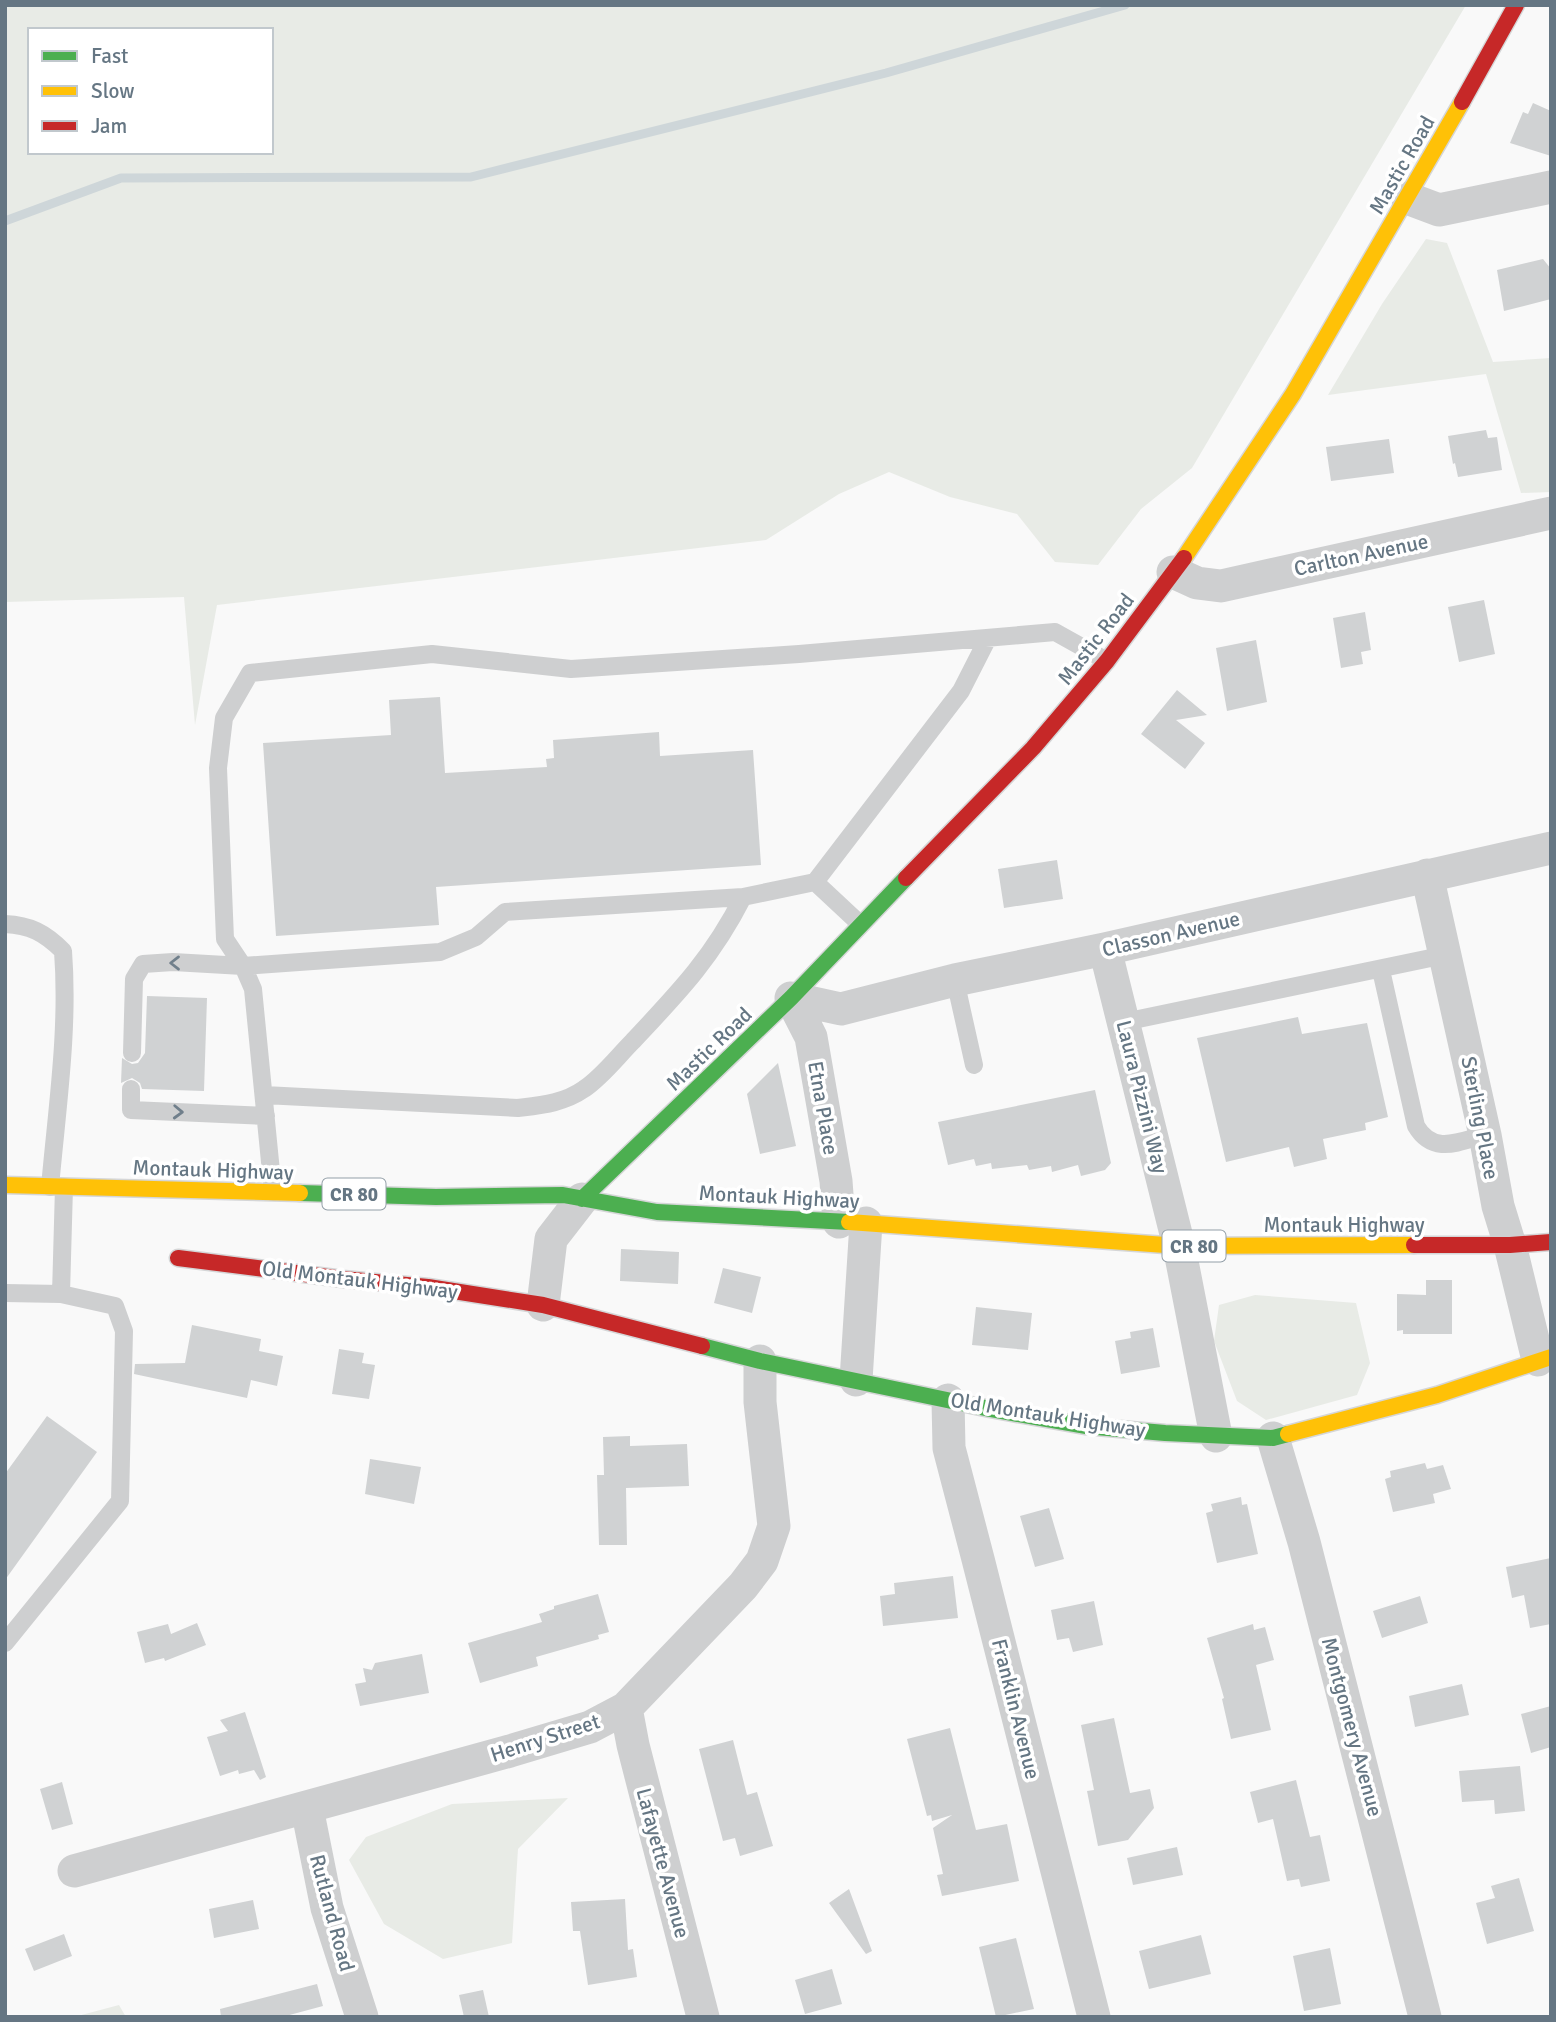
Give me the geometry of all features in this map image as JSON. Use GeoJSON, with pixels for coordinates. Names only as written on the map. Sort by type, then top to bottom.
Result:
{"type":"FeatureCollection","features":[{"type":"Feature","properties":{"kind":"main road","name":"Mastic Road"},"geometry":{"type":"LineString","coordinates":[[582,1199],[792,998],[860,924],[1033,748],[1107,661],[1217,511],[1293,394],[1516,5]]}},
{"type":"Feature","properties":{"kind":"main road","name":"Montauk Highway"},"geometry":{"type":"LineString","coordinates":[[5,1185],[436,1196],[563,1195],[657,1212],[853,1222],[1179,1246],[1510,1245],[1551,1242]]}},
{"type":"Feature","properties":{"kind":"main road","name":"Old Montauk Highway"},"geometry":{"type":"LineString","coordinates":[[178,1258],[428,1287],[543,1306],[760,1361],[948,1400],[1084,1426],[1216,1436],[1273,1438],[1437,1395],[1544,1359]]}},
{"type":"Feature","properties":{"kind":"street"},"geometry":{"type":"LineString","coordinates":[[1407,198],[1439,210],[1551,187]]}},
{"type":"Feature","properties":{"kind":"street","name":"Carlton Avenue"},"geometry":{"type":"LineString","coordinates":[[1173,572],[1198,583],[1221,586],[1551,513]]}},
{"type":"Feature","properties":{"kind":"street","name":"Classon Avenue"},"geometry":{"type":"LineString","coordinates":[[792,998],[841,1009],[954,981],[1551,848]]}},
{"type":"Feature","properties":{"kind":"street","name":"Sterling Place"},"geometry":{"type":"LineString","coordinates":[[1427,875],[1485,1135],[1498,1206],[1544,1359]]}},
{"type":"Feature","properties":{"kind":"street","name":"Laura Pizzini Way"},"geometry":{"type":"LineString","coordinates":[[1105,949],[1179,1246]]}},
{"type":"Feature","properties":{"kind":"street","name":"Etna Place"},"geometry":{"type":"LineString","coordinates":[[792,998],[811,1037],[836,1181],[853,1222],[856,1380]]}},
{"type":"Feature","properties":{"kind":"street"},"geometry":{"type":"LineString","coordinates":[[543,1306],[551,1239],[582,1199]]}},
{"type":"Feature","properties":{"kind":"street"},"geometry":{"type":"LineString","coordinates":[[1179,1246],[1216,1436]]}},
{"type":"Feature","properties":{"kind":"street","name":"Henry Street"},"geometry":{"type":"LineString","coordinates":[[74,1871],[590,1727],[626,1708],[743,1586],[762,1561],[774,1526],[761,1413],[760,1361]]}},
{"type":"Feature","properties":{"kind":"street","name":"Franklin Avenue"},"geometry":{"type":"LineString","coordinates":[[948,1400],[949,1448],[962,1507],[982,1573],[1094,2017]]}},
{"type":"Feature","properties":{"kind":"street","name":"Montgomery Avenue"},"geometry":{"type":"LineString","coordinates":[[1273,1438],[1304,1542],[1425,2017]]}},
{"type":"Feature","properties":{"kind":"street","name":"Lafayette Avenue"},"geometry":{"type":"LineString","coordinates":[[626,1708],[633,1745],[703,2017]]}},
{"type":"Feature","properties":{"kind":"street","name":"Rutland Road"},"geometry":{"type":"LineString","coordinates":[[307,1808],[327,1908],[362,2017]]}},
{"type":"Feature","properties":{"kind":"lane"},"geometry":{"type":"LineString","coordinates":[[273,1192],[253,989],[243,966],[225,939],[218,768],[224,718],[250,673],[432,654],[571,670],[1055,632],[1107,661]]}},
{"type":"Feature","properties":{"kind":"lane"},"geometry":{"type":"LineString","coordinates":[[132,1053],[134,979],[143,964],[173,962],[243,966],[440,952],[476,937],[505,912],[743,897],[815,882],[961,691],[988,638]]}},
{"type":"Feature","properties":{"kind":"lane"},"geometry":{"type":"LineString","coordinates":[[815,882],[860,924]]}},
{"type":"Feature","properties":{"kind":"lane"},"geometry":{"type":"LineString","coordinates":[[264,1095],[518,1108],[556,1104],[584,1089],[682,990],[726,931],[743,897]]}},
{"type":"Feature","properties":{"kind":"lane"},"geometry":{"type":"LineString","coordinates":[[5,924],[23,925],[47,935],[63,951],[65,987],[57,1187],[61,1294]]}},
{"type":"Feature","properties":{"kind":"lane"},"geometry":{"type":"LineString","coordinates":[[1124,1022],[1445,955]]}},
{"type":"Feature","properties":{"kind":"lane"},"geometry":{"type":"LineString","coordinates":[[1381,970],[1416,1126],[1423,1139],[1438,1144],[1485,1135]]}},
{"type":"Feature","properties":{"kind":"lane"},"geometry":{"type":"LineString","coordinates":[[954,981],[974,1065]]}},
{"type":"Feature","properties":{"kind":"lane"},"geometry":{"type":"LineString","coordinates":[[131,1089],[131,1110],[266,1116]]}},
{"type":"Feature","properties":{"kind":"lane"},"geometry":{"type":"LineString","coordinates":[[5,1293],[61,1294],[115,1306],[124,1331],[120,1501],[5,1643]]}},
{"type":"Feature","properties":{"kind":"shaded area"},"geometry":{"type":"Polygon","coordinates":[[[5,5],[1466,5],[1192,468],[1141,509],[1098,565],[1055,562],[1017,514],[950,497],[889,472],[839,494],[766,540],[217,605],[195,725],[184,597],[5,602],[5,5]]]}},
{"type":"Feature","properties":{"kind":"shaded area"},"geometry":{"type":"Polygon","coordinates":[[[1426,239],[1447,243],[1493,362],[1551,358],[1551,492],[1521,493],[1486,374],[1328,395],[1382,304],[1426,239]]]}},
{"type":"Feature","properties":{"kind":"shaded area"},"geometry":{"type":"Polygon","coordinates":[[[1255,1295],[1356,1303],[1370,1363],[1357,1395],[1266,1420],[1237,1401],[1214,1341],[1219,1305],[1255,1295]]]}},
{"type":"Feature","properties":{"kind":"shaded area"},"geometry":{"type":"Polygon","coordinates":[[[568,1798],[518,1849],[512,1943],[443,1959],[384,1924],[349,1860],[366,1837],[452,1804],[568,1798]]]}},
{"type":"Feature","properties":{"kind":"shaded area"},"geometry":{"type":"Polygon","coordinates":[[[119,2005],[126,2017],[74,2017],[119,2005]]]}},
{"type":"Feature","properties":{"kind":"building"},"geometry":{"type":"Polygon","coordinates":[[[1533,103],[1551,111],[1551,156],[1510,143],[1523,112],[1528,114],[1533,103]]]}},
{"type":"Feature","properties":{"kind":"building"},"geometry":{"type":"Polygon","coordinates":[[[1543,259],[1551,269],[1551,299],[1504,311],[1497,270],[1543,259]]]}},
{"type":"Feature","properties":{"kind":"building"},"geometry":{"type":"Polygon","coordinates":[[[1486,430],[1488,438],[1497,437],[1502,470],[1458,477],[1448,436],[1486,430]]]}},
{"type":"Feature","properties":{"kind":"building"},"geometry":{"type":"Polygon","coordinates":[[[1389,439],[1394,473],[1331,481],[1326,447],[1389,439]]]}},
{"type":"Feature","properties":{"kind":"building"},"geometry":{"type":"Polygon","coordinates":[[[1484,600],[1495,654],[1459,662],[1448,607],[1484,600]]]}},
{"type":"Feature","properties":{"kind":"building"},"geometry":{"type":"Polygon","coordinates":[[[1365,612],[1371,650],[1361,652],[1363,664],[1341,668],[1333,618],[1365,612]]]}},
{"type":"Feature","properties":{"kind":"building"},"geometry":{"type":"Polygon","coordinates":[[[1256,640],[1267,702],[1227,711],[1216,648],[1256,640]]]}},
{"type":"Feature","properties":{"kind":"building"},"geometry":{"type":"Polygon","coordinates":[[[1177,690],[1207,715],[1176,720],[1205,743],[1185,769],[1141,734],[1177,690]]]}},
{"type":"Feature","properties":{"kind":"building"},"geometry":{"type":"Polygon","coordinates":[[[440,697],[445,773],[547,767],[546,759],[554,758],[553,740],[659,732],[660,756],[753,750],[761,865],[436,887],[439,925],[276,936],[263,743],[391,735],[389,700],[440,697]]]}},
{"type":"Feature","properties":{"kind":"building"},"geometry":{"type":"Polygon","coordinates":[[[1057,860],[1063,899],[1004,908],[998,869],[1057,860]]]}},
{"type":"Feature","properties":{"kind":"building"},"geometry":{"type":"Polygon","coordinates":[[[147,996],[207,998],[204,1091],[142,1089],[140,1083],[132,1078],[121,1083],[122,1058],[132,1064],[138,1063],[145,1053],[147,996]]]}},
{"type":"Feature","properties":{"kind":"building"},"geometry":{"type":"Polygon","coordinates":[[[1298,1017],[1302,1034],[1367,1023],[1388,1117],[1365,1123],[1366,1130],[1323,1139],[1327,1159],[1294,1167],[1289,1147],[1226,1162],[1197,1038],[1298,1017]]]}},
{"type":"Feature","properties":{"kind":"building"},"geometry":{"type":"Polygon","coordinates":[[[778,1063],[796,1146],[760,1154],[747,1094],[778,1063]]]}},
{"type":"Feature","properties":{"kind":"building"},"geometry":{"type":"Polygon","coordinates":[[[1095,1090],[1111,1163],[1105,1170],[1081,1176],[1078,1165],[1052,1172],[1051,1166],[1029,1170],[1027,1165],[992,1169],[991,1163],[976,1166],[974,1159],[948,1165],[938,1122],[1095,1090]]]}},
{"type":"Feature","properties":{"kind":"building"},"geometry":{"type":"Polygon","coordinates":[[[621,1249],[679,1252],[678,1284],[620,1281],[621,1249]]]}},
{"type":"Feature","properties":{"kind":"building"},"geometry":{"type":"Polygon","coordinates":[[[723,1268],[761,1277],[752,1313],[714,1303],[723,1268]]]}},
{"type":"Feature","properties":{"kind":"building"},"geometry":{"type":"Polygon","coordinates":[[[1426,1280],[1452,1280],[1452,1334],[1403,1334],[1403,1330],[1397,1331],[1397,1294],[1426,1295],[1426,1280]]]}},
{"type":"Feature","properties":{"kind":"building"},"geometry":{"type":"Polygon","coordinates":[[[976,1307],[1032,1313],[1028,1350],[972,1345],[976,1307]]]}},
{"type":"Feature","properties":{"kind":"building"},"geometry":{"type":"Polygon","coordinates":[[[192,1325],[261,1339],[259,1351],[283,1356],[277,1386],[251,1380],[247,1398],[134,1374],[135,1364],[185,1363],[192,1325]]]}},
{"type":"Feature","properties":{"kind":"building"},"geometry":{"type":"Polygon","coordinates":[[[1153,1328],[1160,1367],[1121,1374],[1115,1341],[1131,1338],[1130,1332],[1153,1328]]]}},
{"type":"Feature","properties":{"kind":"building"},"geometry":{"type":"Polygon","coordinates":[[[339,1349],[364,1353],[362,1363],[375,1365],[369,1399],[332,1394],[339,1349]]]}},
{"type":"Feature","properties":{"kind":"building"},"geometry":{"type":"Polygon","coordinates":[[[47,1416],[97,1452],[5,1580],[5,1474],[47,1416]]]}},
{"type":"Feature","properties":{"kind":"building"},"geometry":{"type":"Polygon","coordinates":[[[630,1436],[630,1446],[687,1444],[689,1486],[626,1488],[627,1545],[599,1545],[597,1475],[604,1475],[603,1437],[630,1436]]]}},
{"type":"Feature","properties":{"kind":"building"},"geometry":{"type":"Polygon","coordinates":[[[370,1459],[421,1467],[414,1504],[365,1494],[370,1459]]]}},
{"type":"Feature","properties":{"kind":"building"},"geometry":{"type":"Polygon","coordinates":[[[1425,1463],[1427,1469],[1443,1465],[1451,1489],[1433,1494],[1435,1503],[1393,1512],[1385,1479],[1391,1477],[1390,1471],[1425,1463]]]}},
{"type":"Feature","properties":{"kind":"building"},"geometry":{"type":"Polygon","coordinates":[[[1241,1497],[1242,1505],[1247,1504],[1258,1554],[1217,1563],[1206,1513],[1213,1511],[1211,1504],[1241,1497]]]}},
{"type":"Feature","properties":{"kind":"building"},"geometry":{"type":"Polygon","coordinates":[[[1049,1508],[1064,1559],[1035,1567],[1020,1516],[1049,1508]]]}},
{"type":"Feature","properties":{"kind":"building"},"geometry":{"type":"Polygon","coordinates":[[[1551,1558],[1551,1624],[1530,1628],[1524,1595],[1512,1598],[1506,1567],[1551,1558]]]}},
{"type":"Feature","properties":{"kind":"building"},"geometry":{"type":"Polygon","coordinates":[[[953,1576],[958,1618],[883,1626],[880,1596],[895,1594],[894,1583],[953,1576]]]}},
{"type":"Feature","properties":{"kind":"building"},"geometry":{"type":"Polygon","coordinates":[[[598,1594],[609,1632],[598,1635],[599,1639],[536,1657],[538,1666],[480,1683],[468,1643],[542,1622],[539,1614],[554,1609],[554,1606],[598,1594]]]}},
{"type":"Feature","properties":{"kind":"building"},"geometry":{"type":"Polygon","coordinates":[[[1420,1596],[1428,1623],[1382,1638],[1373,1611],[1420,1596]]]}},
{"type":"Feature","properties":{"kind":"building"},"geometry":{"type":"Polygon","coordinates":[[[1094,1601],[1103,1645],[1073,1652],[1069,1638],[1057,1640],[1051,1610],[1094,1601]]]}},
{"type":"Feature","properties":{"kind":"building"},"geometry":{"type":"Polygon","coordinates":[[[197,1623],[206,1645],[165,1661],[164,1658],[145,1663],[137,1632],[168,1624],[171,1634],[197,1623]]]}},
{"type":"Feature","properties":{"kind":"building"},"geometry":{"type":"Polygon","coordinates":[[[1253,1624],[1254,1630],[1265,1627],[1274,1660],[1256,1665],[1271,1730],[1231,1739],[1222,1699],[1224,1698],[1207,1638],[1253,1624]]]}},
{"type":"Feature","properties":{"kind":"building"},"geometry":{"type":"Polygon","coordinates":[[[422,1654],[429,1693],[360,1706],[355,1684],[366,1682],[363,1668],[372,1670],[375,1663],[422,1654]]]}},
{"type":"Feature","properties":{"kind":"building"},"geometry":{"type":"Polygon","coordinates":[[[1462,1684],[1469,1715],[1415,1727],[1409,1696],[1462,1684]]]}},
{"type":"Feature","properties":{"kind":"building"},"geometry":{"type":"Polygon","coordinates":[[[1551,1706],[1551,1747],[1531,1753],[1521,1714],[1551,1706]]]}},
{"type":"Feature","properties":{"kind":"building"},"geometry":{"type":"Polygon","coordinates":[[[245,1712],[266,1777],[260,1780],[254,1770],[239,1774],[238,1770],[220,1776],[207,1737],[228,1731],[220,1720],[245,1712]]]}},
{"type":"Feature","properties":{"kind":"building"},"geometry":{"type":"Polygon","coordinates":[[[1114,1718],[1130,1793],[1150,1789],[1154,1808],[1128,1840],[1098,1846],[1087,1791],[1094,1790],[1081,1725],[1114,1718]]]}},
{"type":"Feature","properties":{"kind":"building"},"geometry":{"type":"Polygon","coordinates":[[[950,1728],[976,1830],[1007,1824],[1019,1881],[942,1896],[937,1875],[943,1874],[933,1828],[952,1815],[932,1821],[931,1815],[927,1816],[907,1739],[950,1728]]]}},
{"type":"Feature","properties":{"kind":"building"},"geometry":{"type":"Polygon","coordinates":[[[733,1740],[747,1795],[757,1792],[773,1846],[740,1856],[735,1838],[723,1841],[699,1749],[733,1740]]]}},
{"type":"Feature","properties":{"kind":"building"},"geometry":{"type":"Polygon","coordinates":[[[1520,1766],[1525,1811],[1495,1814],[1494,1800],[1462,1802],[1459,1771],[1520,1766]]]}},
{"type":"Feature","properties":{"kind":"building"},"geometry":{"type":"Polygon","coordinates":[[[1296,1780],[1310,1837],[1320,1835],[1330,1881],[1301,1887],[1299,1879],[1287,1881],[1273,1819],[1258,1823],[1250,1792],[1296,1780]]]}},
{"type":"Feature","properties":{"kind":"building"},"geometry":{"type":"Polygon","coordinates":[[[62,1782],[73,1824],[52,1830],[40,1789],[62,1782]]]}},
{"type":"Feature","properties":{"kind":"building"},"geometry":{"type":"Polygon","coordinates":[[[1177,1847],[1183,1875],[1133,1885],[1127,1858],[1177,1847]]]}},
{"type":"Feature","properties":{"kind":"building"},"geometry":{"type":"Polygon","coordinates":[[[1519,1878],[1534,1931],[1487,1944],[1476,1903],[1495,1898],[1491,1886],[1519,1878]]]}},
{"type":"Feature","properties":{"kind":"building"},"geometry":{"type":"Polygon","coordinates":[[[849,1889],[872,1951],[866,1954],[829,1903],[849,1889]]]}},
{"type":"Feature","properties":{"kind":"building"},"geometry":{"type":"Polygon","coordinates":[[[625,1899],[628,1950],[633,1949],[637,1977],[588,1985],[580,1931],[573,1931],[571,1902],[625,1899]]]}},
{"type":"Feature","properties":{"kind":"building"},"geometry":{"type":"Polygon","coordinates":[[[253,1900],[259,1929],[214,1938],[209,1909],[253,1900]]]}},
{"type":"Feature","properties":{"kind":"building"},"geometry":{"type":"Polygon","coordinates":[[[64,1934],[72,1956],[34,1971],[25,1949],[64,1934]]]}},
{"type":"Feature","properties":{"kind":"building"},"geometry":{"type":"Polygon","coordinates":[[[1201,1935],[1211,1974],[1149,1989],[1139,1951],[1201,1935]]]}},
{"type":"Feature","properties":{"kind":"building"},"geometry":{"type":"Polygon","coordinates":[[[1016,1938],[1034,2009],[996,2017],[979,1947],[1016,1938]]]}},
{"type":"Feature","properties":{"kind":"building"},"geometry":{"type":"Polygon","coordinates":[[[1330,1948],[1341,2004],[1304,2011],[1293,1956],[1330,1948]]]}},
{"type":"Feature","properties":{"kind":"building"},"geometry":{"type":"Polygon","coordinates":[[[832,1969],[842,2004],[805,2014],[795,1980],[832,1969]]]}},
{"type":"Feature","properties":{"kind":"building"},"geometry":{"type":"Polygon","coordinates":[[[317,1984],[323,2006],[282,2017],[221,2017],[220,2009],[317,1984]]]}},
{"type":"Feature","properties":{"kind":"building"},"geometry":{"type":"Polygon","coordinates":[[[483,1990],[489,2017],[464,2017],[459,1995],[483,1990]]]}},
{"type":"Feature","properties":{"kind":"waterway"},"geometry":{"type":"LineString","coordinates":[[5,221],[121,178],[471,177],[886,73],[1125,5]]}},
{"type":"Feature","properties":{"kind":"traffic: fast"},"geometry":{"type":"LineString","coordinates":[[582,1199],[791,998],[906,878]]}},
{"type":"Feature","properties":{"kind":"traffic: fast"},"geometry":{"type":"LineString","coordinates":[[300,1193],[436,1197],[563,1195],[657,1212],[849,1222]]}},
{"type":"Feature","properties":{"kind":"traffic: fast"},"geometry":{"type":"LineString","coordinates":[[702,1346],[760,1361],[1085,1426],[1273,1438],[1288,1434]]}},
{"type":"Feature","properties":{"kind":"traffic: slow"},"geometry":{"type":"LineString","coordinates":[[1184,558],[1293,394],[1462,102]]}},
{"type":"Feature","properties":{"kind":"traffic: slow"},"geometry":{"type":"LineString","coordinates":[[5,1185],[300,1193]]}},
{"type":"Feature","properties":{"kind":"traffic: slow"},"geometry":{"type":"LineString","coordinates":[[849,1222],[1179,1246],[1414,1245]]}},
{"type":"Feature","properties":{"kind":"traffic: slow"},"geometry":{"type":"LineString","coordinates":[[1288,1434],[1437,1395],[1551,1357]]}},
{"type":"Feature","properties":{"kind":"traffic: jam"},"geometry":{"type":"LineString","coordinates":[[1462,102],[1516,5]]}},
{"type":"Feature","properties":{"kind":"traffic: jam"},"geometry":{"type":"LineString","coordinates":[[906,878],[1033,748],[1107,661],[1184,558]]}},
{"type":"Feature","properties":{"kind":"traffic: jam"},"geometry":{"type":"LineString","coordinates":[[1414,1245],[1510,1245],[1551,1242]]}},
{"type":"Feature","properties":{"kind":"traffic: jam"},"geometry":{"type":"LineString","coordinates":[[178,1258],[428,1287],[543,1305],[702,1346]]}}]}
